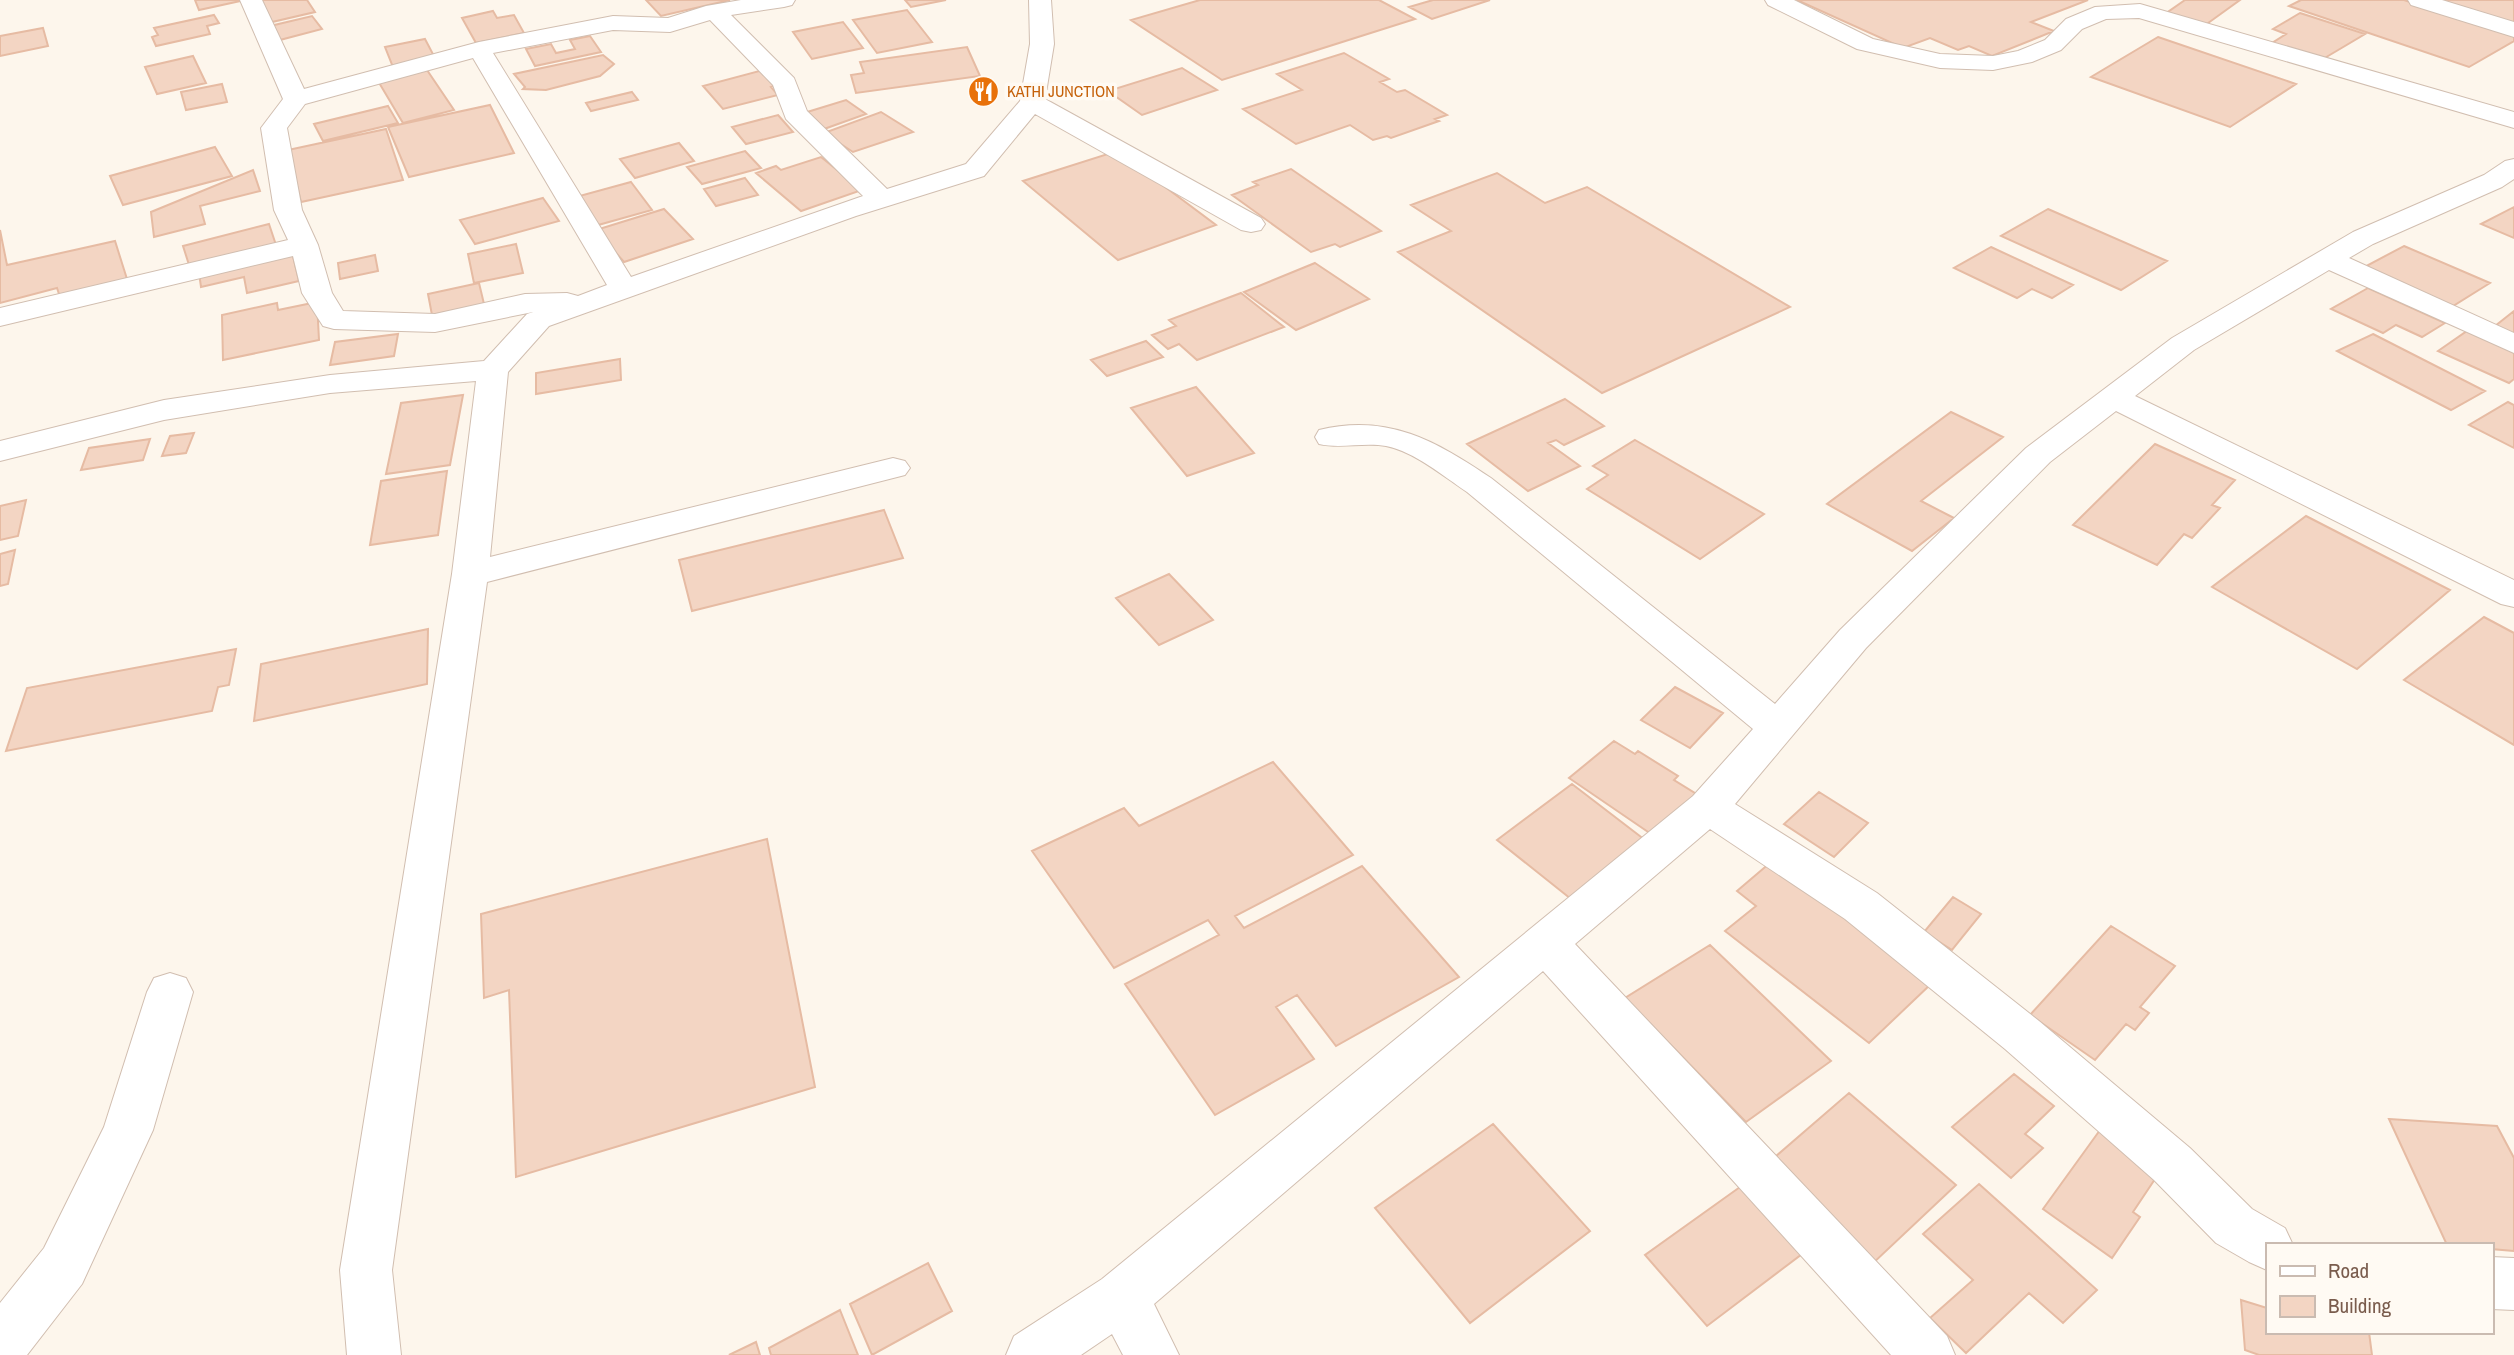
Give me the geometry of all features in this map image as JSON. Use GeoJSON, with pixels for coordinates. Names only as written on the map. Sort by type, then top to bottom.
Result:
{"type":"FeatureCollection","features":[{"type":"Feature","properties":{"kind":"street"},"geometry":{"type":"LineString","coordinates":[[251,0],[296,99]]}},
{"type":"Feature","properties":{"kind":"street"},"geometry":{"type":"LineString","coordinates":[[589,302],[525,303],[435,323],[334,320],[317,292],[304,245],[288,210],[275,128],[296,99],[479,49],[613,23],[670,24],[714,12],[784,0]]}},
{"type":"Feature","properties":{"kind":"street"},"geometry":{"type":"LineString","coordinates":[[374,1355],[366,1270],[470,574],[492,370],[538,320],[882,199],[975,170],[1032,102],[1042,44],[1040,0]]}},
{"type":"Feature","properties":{"kind":"street"},"geometry":{"type":"LineString","coordinates":[[1776,0],[1865,44],[1940,61],[1993,63],[2024,57],[2053,45],[2074,24],[2103,12],[2140,12],[2514,120]]}},
{"type":"Feature","properties":{"kind":"street"},"geometry":{"type":"LineString","coordinates":[[2419,0],[2514,30]]}},
{"type":"Feature","properties":{"kind":"street"},"geometry":{"type":"LineString","coordinates":[[714,12],[785,83],[795,114],[882,199]]}},
{"type":"Feature","properties":{"kind":"street"},"geometry":{"type":"LineString","coordinates":[[479,49],[624,289]]}},
{"type":"Feature","properties":{"kind":"street"},"geometry":{"type":"LineString","coordinates":[[1032,102],[1251,224]]}},
{"type":"Feature","properties":{"kind":"street"},"geometry":{"type":"LineString","coordinates":[[1032,1355],[1121,1297],[1708,807],[1853,639],[2038,455],[2183,344],[2363,238],[2507,179]]}},
{"type":"Feature","properties":{"kind":"street"},"geometry":{"type":"LineString","coordinates":[[0,317],[304,245]]}},
{"type":"Feature","properties":{"kind":"street"},"geometry":{"type":"LineString","coordinates":[[2328,259],[2514,344]]}},
{"type":"Feature","properties":{"kind":"street"},"geometry":{"type":"LineString","coordinates":[[0,451],[164,410],[330,384],[492,370]]}},
{"type":"Feature","properties":{"kind":"street"},"geometry":{"type":"LineString","coordinates":[[2114,398],[2514,595]]}},
{"type":"Feature","properties":{"kind":"street"},"geometry":{"type":"LineString","coordinates":[[1331,437],[1390,436],[1429,452],[1479,485],[1777,727]]}},
{"type":"Feature","properties":{"kind":"street"},"geometry":{"type":"LineString","coordinates":[[470,574],[893,468]]}},
{"type":"Feature","properties":{"kind":"street"},"geometry":{"type":"LineString","coordinates":[[1708,807],[1861,906],[2022,1035],[2162,1155],[2234,1226],[2266,1244]]}},
{"type":"Feature","properties":{"kind":"street"},"geometry":{"type":"LineString","coordinates":[[1545,943],[1928,1355]]}},
{"type":"Feature","properties":{"kind":"street"},"geometry":{"type":"LineString","coordinates":[[0,1346],[63,1266],[128,1130],[170,992]]}},
{"type":"Feature","properties":{"kind":"street"},"geometry":{"type":"LineString","coordinates":[[2493,1283],[2514,1284]]}},
{"type":"Feature","properties":{"kind":"street"},"geometry":{"type":"LineString","coordinates":[[1121,1297],[1152,1355]]}},
{"type":"Feature","properties":{"kind":"building"},"geometry":{"type":"Polygon","coordinates":[[[195,0],[245,0],[199,10],[195,0]]]}},
{"type":"Feature","properties":{"kind":"building"},"geometry":{"type":"Polygon","coordinates":[[[260,0],[307,0],[315,12],[272,22],[260,0]]]}},
{"type":"Feature","properties":{"kind":"building"},"geometry":{"type":"Polygon","coordinates":[[[646,0],[730,0],[661,16],[646,0]]]}},
{"type":"Feature","properties":{"kind":"building"},"geometry":{"type":"Polygon","coordinates":[[[905,0],[946,0],[911,7],[905,0]]]}},
{"type":"Feature","properties":{"kind":"building"},"geometry":{"type":"Polygon","coordinates":[[[1200,0],[1379,0],[1415,19],[1222,80],[1131,20],[1200,0]]]}},
{"type":"Feature","properties":{"kind":"building"},"geometry":{"type":"Polygon","coordinates":[[[1433,0],[1490,0],[1432,19],[1409,7],[1433,0]]]}},
{"type":"Feature","properties":{"kind":"building"},"geometry":{"type":"Polygon","coordinates":[[[1797,0],[2088,0],[2031,22],[2054,31],[1992,56],[1969,46],[1958,50],[1930,38],[1903,48],[1797,0]]]}},
{"type":"Feature","properties":{"kind":"building"},"geometry":{"type":"Polygon","coordinates":[[[2185,0],[2240,0],[2204,26],[2165,14],[2185,0]]]}},
{"type":"Feature","properties":{"kind":"building"},"geometry":{"type":"Polygon","coordinates":[[[2301,0],[2404,0],[2514,36],[2514,41],[2469,67],[2289,6],[2301,0]]]}},
{"type":"Feature","properties":{"kind":"building"},"geometry":{"type":"Polygon","coordinates":[[[2428,0],[2514,0],[2514,27],[2428,0]]]}},
{"type":"Feature","properties":{"kind":"building"},"geometry":{"type":"Polygon","coordinates":[[[907,10],[932,42],[877,53],[853,20],[907,10]]]}},
{"type":"Feature","properties":{"kind":"building"},"geometry":{"type":"Polygon","coordinates":[[[493,11],[497,18],[514,15],[524,33],[476,43],[462,18],[493,11]]]}},
{"type":"Feature","properties":{"kind":"building"},"geometry":{"type":"Polygon","coordinates":[[[2300,13],[2365,34],[2323,59],[2272,43],[2286,34],[2273,29],[2300,13]]]}},
{"type":"Feature","properties":{"kind":"building"},"geometry":{"type":"Polygon","coordinates":[[[214,15],[219,23],[207,26],[210,34],[156,46],[152,37],[158,35],[154,28],[214,15]]]}},
{"type":"Feature","properties":{"kind":"building"},"geometry":{"type":"Polygon","coordinates":[[[312,16],[322,29],[276,41],[266,27],[312,16]]]}},
{"type":"Feature","properties":{"kind":"building"},"geometry":{"type":"Polygon","coordinates":[[[843,22],[863,48],[812,59],[793,32],[843,22]]]}},
{"type":"Feature","properties":{"kind":"building"},"geometry":{"type":"Polygon","coordinates":[[[43,28],[48,46],[0,56],[0,36],[43,28]]]}},
{"type":"Feature","properties":{"kind":"building"},"geometry":{"type":"Polygon","coordinates":[[[590,36],[601,52],[535,66],[526,49],[551,44],[556,53],[575,49],[570,40],[590,36]]]}},
{"type":"Feature","properties":{"kind":"building"},"geometry":{"type":"Polygon","coordinates":[[[2158,37],[2296,84],[2230,127],[2091,77],[2158,37]]]}},
{"type":"Feature","properties":{"kind":"building"},"geometry":{"type":"Polygon","coordinates":[[[425,39],[435,58],[393,67],[385,47],[425,39]]]}},
{"type":"Feature","properties":{"kind":"building"},"geometry":{"type":"Polygon","coordinates":[[[967,47],[980,76],[856,93],[851,75],[864,73],[860,62],[967,47]]]}},
{"type":"Feature","properties":{"kind":"building"},"geometry":{"type":"Polygon","coordinates":[[[1344,53],[1389,79],[1380,82],[1397,92],[1405,90],[1447,115],[1435,119],[1439,121],[1391,138],[1387,136],[1373,140],[1350,125],[1296,144],[1243,109],[1302,90],[1277,74],[1344,53]]]}},
{"type":"Feature","properties":{"kind":"building"},"geometry":{"type":"Polygon","coordinates":[[[603,55],[614,64],[600,76],[546,90],[523,89],[525,87],[514,74],[603,55]]]}},
{"type":"Feature","properties":{"kind":"building"},"geometry":{"type":"Polygon","coordinates":[[[193,56],[206,83],[157,94],[145,67],[193,56]]]}},
{"type":"Feature","properties":{"kind":"building"},"geometry":{"type":"Polygon","coordinates":[[[1182,68],[1217,90],[1142,115],[1108,91],[1182,68]]]}},
{"type":"Feature","properties":{"kind":"building"},"geometry":{"type":"Polygon","coordinates":[[[427,70],[454,110],[403,123],[378,81],[427,70]]]}},
{"type":"Feature","properties":{"kind":"building"},"geometry":{"type":"Polygon","coordinates":[[[763,70],[778,85],[771,87],[778,95],[723,109],[703,86],[763,70]]]}},
{"type":"Feature","properties":{"kind":"building"},"geometry":{"type":"Polygon","coordinates":[[[222,84],[227,102],[186,110],[181,92],[222,84]]]}},
{"type":"Feature","properties":{"kind":"building"},"geometry":{"type":"Polygon","coordinates":[[[632,92],[638,100],[591,111],[586,103],[632,92]]]}},
{"type":"Feature","properties":{"kind":"building"},"geometry":{"type":"Polygon","coordinates":[[[846,100],[866,114],[824,129],[804,113],[846,100]]]}},
{"type":"Feature","properties":{"kind":"building"},"geometry":{"type":"Polygon","coordinates":[[[490,105],[514,153],[409,177],[388,127],[490,105]]]}},
{"type":"Feature","properties":{"kind":"building"},"geometry":{"type":"Polygon","coordinates":[[[388,106],[398,123],[323,141],[314,124],[388,106]]]}},
{"type":"Feature","properties":{"kind":"building"},"geometry":{"type":"Polygon","coordinates":[[[881,112],[913,132],[853,152],[824,133],[881,112]]]}},
{"type":"Feature","properties":{"kind":"building"},"geometry":{"type":"Polygon","coordinates":[[[778,115],[793,132],[746,144],[732,127],[778,115]]]}},
{"type":"Feature","properties":{"kind":"building"},"geometry":{"type":"Polygon","coordinates":[[[386,129],[403,180],[301,202],[288,150],[386,129]]]}},
{"type":"Feature","properties":{"kind":"building"},"geometry":{"type":"Polygon","coordinates":[[[679,143],[694,161],[635,178],[620,159],[679,143]]]}},
{"type":"Feature","properties":{"kind":"building"},"geometry":{"type":"Polygon","coordinates":[[[215,147],[232,176],[123,205],[110,176],[215,147]]]}},
{"type":"Feature","properties":{"kind":"building"},"geometry":{"type":"Polygon","coordinates":[[[745,151],[761,168],[702,184],[687,167],[745,151]]]}},
{"type":"Feature","properties":{"kind":"building"},"geometry":{"type":"Polygon","coordinates":[[[1117,151],[1216,225],[1118,260],[1023,181],[1117,151]]]}},
{"type":"Feature","properties":{"kind":"building"},"geometry":{"type":"Polygon","coordinates":[[[821,157],[862,190],[801,211],[756,173],[776,166],[781,170],[821,157]]]}},
{"type":"Feature","properties":{"kind":"building"},"geometry":{"type":"Polygon","coordinates":[[[1291,169],[1381,231],[1340,247],[1335,244],[1311,252],[1232,195],[1258,185],[1253,182],[1291,169]]]}},
{"type":"Feature","properties":{"kind":"building"},"geometry":{"type":"Polygon","coordinates":[[[253,170],[260,191],[200,206],[205,224],[154,237],[151,212],[253,170]]]}},
{"type":"Feature","properties":{"kind":"building"},"geometry":{"type":"Polygon","coordinates":[[[1497,173],[1545,203],[1587,187],[1790,307],[1602,393],[1398,252],[1451,231],[1411,205],[1497,173]]]}},
{"type":"Feature","properties":{"kind":"building"},"geometry":{"type":"Polygon","coordinates":[[[745,178],[758,195],[716,206],[704,189],[745,178]]]}},
{"type":"Feature","properties":{"kind":"building"},"geometry":{"type":"Polygon","coordinates":[[[631,182],[652,210],[591,227],[572,198],[631,182]]]}},
{"type":"Feature","properties":{"kind":"building"},"geometry":{"type":"Polygon","coordinates":[[[543,198],[559,221],[475,244],[460,220],[543,198]]]}},
{"type":"Feature","properties":{"kind":"building"},"geometry":{"type":"Polygon","coordinates":[[[2514,207],[2514,238],[2481,224],[2514,207]]]}},
{"type":"Feature","properties":{"kind":"building"},"geometry":{"type":"Polygon","coordinates":[[[664,209],[693,239],[624,262],[596,230],[664,209]]]}},
{"type":"Feature","properties":{"kind":"building"},"geometry":{"type":"Polygon","coordinates":[[[2048,209],[2167,261],[2121,290],[2001,236],[2048,209]]]}},
{"type":"Feature","properties":{"kind":"building"},"geometry":{"type":"Polygon","coordinates":[[[269,224],[276,245],[190,268],[183,246],[269,224]]]}},
{"type":"Feature","properties":{"kind":"building"},"geometry":{"type":"Polygon","coordinates":[[[0,230],[7,265],[115,241],[127,279],[60,297],[57,288],[0,303],[0,230]]]}},
{"type":"Feature","properties":{"kind":"building"},"geometry":{"type":"Polygon","coordinates":[[[516,244],[523,273],[474,283],[468,254],[516,244]]]}},
{"type":"Feature","properties":{"kind":"building"},"geometry":{"type":"Polygon","coordinates":[[[2404,246],[2490,283],[2445,311],[2357,271],[2404,246]]]}},
{"type":"Feature","properties":{"kind":"building"},"geometry":{"type":"Polygon","coordinates":[[[1991,247],[2073,285],[2052,298],[2032,289],[2017,298],[1954,268],[1991,247]]]}},
{"type":"Feature","properties":{"kind":"building"},"geometry":{"type":"Polygon","coordinates":[[[292,252],[299,281],[247,293],[244,277],[201,287],[199,273],[292,252]]]}},
{"type":"Feature","properties":{"kind":"building"},"geometry":{"type":"Polygon","coordinates":[[[375,255],[378,271],[340,279],[338,263],[375,255]]]}},
{"type":"Feature","properties":{"kind":"building"},"geometry":{"type":"Polygon","coordinates":[[[1315,263],[1369,299],[1296,330],[1244,292],[1315,263]]]}},
{"type":"Feature","properties":{"kind":"building"},"geometry":{"type":"Polygon","coordinates":[[[479,283],[484,304],[432,315],[428,294],[479,283]]]}},
{"type":"Feature","properties":{"kind":"building"},"geometry":{"type":"Polygon","coordinates":[[[2368,288],[2445,323],[2422,337],[2396,325],[2383,333],[2331,309],[2368,288]]]}},
{"type":"Feature","properties":{"kind":"building"},"geometry":{"type":"Polygon","coordinates":[[[1241,293],[1284,327],[1197,360],[1179,344],[1168,349],[1152,335],[1176,326],[1169,320],[1241,293]]]}},
{"type":"Feature","properties":{"kind":"building"},"geometry":{"type":"Polygon","coordinates":[[[317,302],[319,340],[223,360],[222,315],[277,303],[278,310],[317,302]]]}},
{"type":"Feature","properties":{"kind":"building"},"geometry":{"type":"Polygon","coordinates":[[[2514,311],[2514,340],[2490,330],[2514,311]]]}},
{"type":"Feature","properties":{"kind":"building"},"geometry":{"type":"Polygon","coordinates":[[[2467,331],[2514,351],[2514,379],[2509,383],[2438,351],[2467,331]]]}},
{"type":"Feature","properties":{"kind":"building"},"geometry":{"type":"Polygon","coordinates":[[[398,334],[394,356],[330,365],[335,342],[398,334]]]}},
{"type":"Feature","properties":{"kind":"building"},"geometry":{"type":"Polygon","coordinates":[[[2373,334],[2485,391],[2451,410],[2337,351],[2373,334]]]}},
{"type":"Feature","properties":{"kind":"building"},"geometry":{"type":"Polygon","coordinates":[[[1146,341],[1163,357],[1107,376],[1091,360],[1146,341]]]}},
{"type":"Feature","properties":{"kind":"building"},"geometry":{"type":"Polygon","coordinates":[[[620,359],[621,380],[536,394],[536,373],[620,359]]]}},
{"type":"Feature","properties":{"kind":"building"},"geometry":{"type":"Polygon","coordinates":[[[1196,387],[1254,453],[1187,476],[1131,408],[1196,387]]]}},
{"type":"Feature","properties":{"kind":"building"},"geometry":{"type":"Polygon","coordinates":[[[463,395],[450,465],[386,474],[401,403],[463,395]]]}},
{"type":"Feature","properties":{"kind":"building"},"geometry":{"type":"Polygon","coordinates":[[[1565,399],[1604,426],[1564,445],[1556,440],[1548,443],[1580,466],[1528,491],[1467,444],[1565,399]]]}},
{"type":"Feature","properties":{"kind":"building"},"geometry":{"type":"Polygon","coordinates":[[[2508,402],[2514,405],[2514,448],[2469,425],[2508,402]]]}},
{"type":"Feature","properties":{"kind":"building"},"geometry":{"type":"Polygon","coordinates":[[[1951,412],[2003,437],[1921,501],[1954,518],[1912,551],[1827,504],[1951,412]]]}},
{"type":"Feature","properties":{"kind":"building"},"geometry":{"type":"Polygon","coordinates":[[[194,433],[186,453],[162,456],[170,436],[194,433]]]}},
{"type":"Feature","properties":{"kind":"building"},"geometry":{"type":"Polygon","coordinates":[[[150,439],[143,460],[81,470],[89,448],[150,439]]]}},
{"type":"Feature","properties":{"kind":"building"},"geometry":{"type":"Polygon","coordinates":[[[1635,440],[1764,514],[1700,559],[1587,489],[1608,475],[1593,466],[1635,440]]]}},
{"type":"Feature","properties":{"kind":"building"},"geometry":{"type":"Polygon","coordinates":[[[2155,444],[2235,480],[2212,505],[2220,508],[2192,538],[2184,534],[2157,565],[2073,525],[2155,444]]]}},
{"type":"Feature","properties":{"kind":"building"},"geometry":{"type":"Polygon","coordinates":[[[447,471],[438,535],[370,545],[381,481],[447,471]]]}},
{"type":"Feature","properties":{"kind":"building"},"geometry":{"type":"Polygon","coordinates":[[[26,500],[18,536],[0,540],[0,506],[26,500]]]}},
{"type":"Feature","properties":{"kind":"building"},"geometry":{"type":"Polygon","coordinates":[[[884,510],[903,558],[692,611],[679,560],[884,510]]]}},
{"type":"Feature","properties":{"kind":"building"},"geometry":{"type":"Polygon","coordinates":[[[2306,516],[2450,590],[2357,669],[2212,587],[2306,516]]]}},
{"type":"Feature","properties":{"kind":"building"},"geometry":{"type":"Polygon","coordinates":[[[15,550],[8,584],[0,586],[0,554],[15,550]]]}},
{"type":"Feature","properties":{"kind":"building"},"geometry":{"type":"Polygon","coordinates":[[[1169,574],[1213,620],[1159,645],[1116,598],[1169,574]]]}},
{"type":"Feature","properties":{"kind":"building"},"geometry":{"type":"Polygon","coordinates":[[[2484,617],[2514,633],[2514,745],[2404,680],[2484,617]]]}},
{"type":"Feature","properties":{"kind":"building"},"geometry":{"type":"Polygon","coordinates":[[[428,629],[427,684],[254,721],[261,664],[428,629]]]}},
{"type":"Feature","properties":{"kind":"building"},"geometry":{"type":"Polygon","coordinates":[[[236,649],[229,685],[218,687],[212,711],[6,751],[27,688],[236,649]]]}},
{"type":"Feature","properties":{"kind":"building"},"geometry":{"type":"Polygon","coordinates":[[[1675,687],[1723,713],[1690,748],[1641,720],[1675,687]]]}},
{"type":"Feature","properties":{"kind":"building"},"geometry":{"type":"Polygon","coordinates":[[[1614,741],[1635,754],[1638,751],[1678,776],[1674,780],[1698,795],[1654,836],[1569,778],[1614,741]]]}},
{"type":"Feature","properties":{"kind":"building"},"geometry":{"type":"Polygon","coordinates":[[[1273,762],[1353,855],[1235,916],[1244,928],[1362,866],[1459,977],[1336,1046],[1297,995],[1276,1007],[1314,1059],[1215,1115],[1125,984],[1219,935],[1208,920],[1114,968],[1032,851],[1124,808],[1139,826],[1273,762]]]}},
{"type":"Feature","properties":{"kind":"building"},"geometry":{"type":"Polygon","coordinates":[[[1572,784],[1645,840],[1571,899],[1497,840],[1572,784]]]}},
{"type":"Feature","properties":{"kind":"building"},"geometry":{"type":"Polygon","coordinates":[[[1819,792],[1868,823],[1834,857],[1784,824],[1819,792]]]}},
{"type":"Feature","properties":{"kind":"building"},"geometry":{"type":"Polygon","coordinates":[[[767,839],[815,1087],[516,1177],[509,990],[484,998],[481,914],[767,839]]]}},
{"type":"Feature","properties":{"kind":"building"},"geometry":{"type":"Polygon","coordinates":[[[1771,862],[1933,982],[1869,1043],[1725,931],[1756,906],[1737,891],[1771,862]]]}},
{"type":"Feature","properties":{"kind":"building"},"geometry":{"type":"Polygon","coordinates":[[[1953,897],[1981,914],[1952,950],[1924,932],[1953,897]]]}},
{"type":"Feature","properties":{"kind":"building"},"geometry":{"type":"Polygon","coordinates":[[[2111,926],[2175,966],[2140,1007],[2149,1013],[2135,1030],[2126,1024],[2095,1060],[2030,1015],[2111,926]]]}},
{"type":"Feature","properties":{"kind":"building"},"geometry":{"type":"Polygon","coordinates":[[[1710,945],[1831,1061],[1746,1122],[1625,998],[1710,945]]]}},
{"type":"Feature","properties":{"kind":"building"},"geometry":{"type":"Polygon","coordinates":[[[2014,1074],[2054,1106],[2025,1134],[2043,1148],[2011,1178],[1952,1127],[2014,1074]]]}},
{"type":"Feature","properties":{"kind":"building"},"geometry":{"type":"Polygon","coordinates":[[[1849,1093],[1956,1185],[1869,1267],[1761,1169],[1849,1093]]]}},
{"type":"Feature","properties":{"kind":"building"},"geometry":{"type":"Polygon","coordinates":[[[2389,1119],[2497,1126],[2514,1158],[2514,1251],[2493,1249],[2493,1243],[2446,1243],[2389,1119]]]}},
{"type":"Feature","properties":{"kind":"building"},"geometry":{"type":"Polygon","coordinates":[[[1493,1124],[1590,1231],[1470,1323],[1375,1208],[1493,1124]]]}},
{"type":"Feature","properties":{"kind":"building"},"geometry":{"type":"Polygon","coordinates":[[[2100,1130],[2161,1170],[2133,1212],[2140,1217],[2112,1258],[2043,1209],[2100,1130]]]}},
{"type":"Feature","properties":{"kind":"building"},"geometry":{"type":"Polygon","coordinates":[[[1979,1184],[2097,1290],[2063,1323],[2029,1293],[1966,1353],[1930,1318],[1973,1280],[1923,1234],[1979,1184]]]}},
{"type":"Feature","properties":{"kind":"building"},"geometry":{"type":"Polygon","coordinates":[[[1740,1187],[1802,1254],[1707,1326],[1645,1255],[1740,1187]]]}},
{"type":"Feature","properties":{"kind":"building"},"geometry":{"type":"Polygon","coordinates":[[[928,1263],[952,1311],[872,1355],[850,1304],[928,1263]]]}},
{"type":"Feature","properties":{"kind":"building"},"geometry":{"type":"Polygon","coordinates":[[[2241,1300],[2266,1308],[2266,1334],[2369,1334],[2372,1355],[2259,1355],[2245,1350],[2241,1300]]]}},
{"type":"Feature","properties":{"kind":"building"},"geometry":{"type":"Polygon","coordinates":[[[840,1310],[858,1355],[771,1355],[769,1348],[840,1310]]]}},
{"type":"Feature","properties":{"kind":"building"},"geometry":{"type":"Polygon","coordinates":[[[756,1342],[760,1355],[729,1355],[756,1342]]]}},
{"type":"Feature","properties":{"kind":"place","name":"KATHI JUNCTION"},"geometry":{"type":"Point","coordinates":[984,91]}}]}
